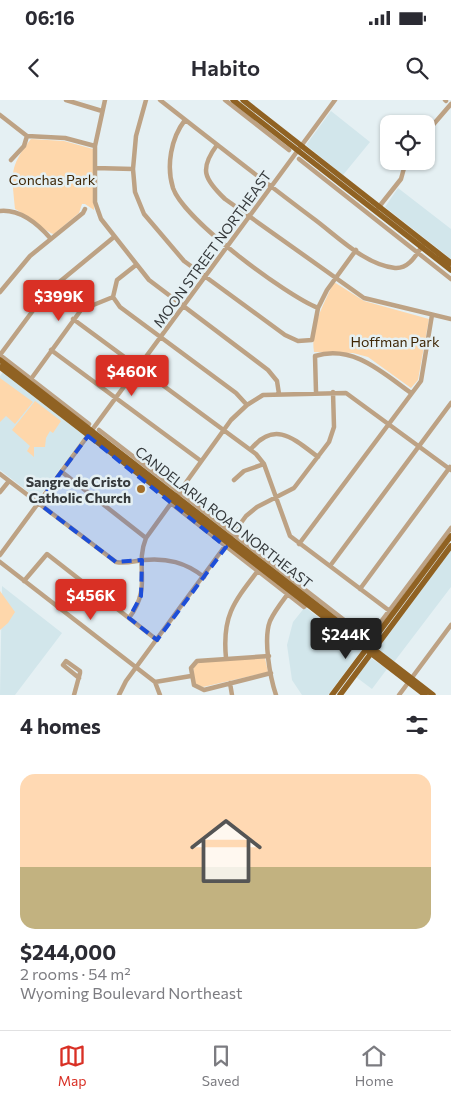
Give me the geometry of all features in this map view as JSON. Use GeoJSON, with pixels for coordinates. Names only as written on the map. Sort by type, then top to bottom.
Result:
{"type":"FeatureCollection","features":[{"type":"Feature","properties":{"kind":"main road"},"geometry":{"type":"LineString","coordinates":[[233,100],[300,148]]}},
{"type":"Feature","properties":{"kind":"main road"},"geometry":{"type":"LineString","coordinates":[[243,100],[451,270]]}},
{"type":"Feature","properties":{"kind":"main road"},"geometry":{"type":"LineString","coordinates":[[422,248],[451,263]]}},
{"type":"Feature","properties":{"kind":"main road","name":"CANDELARIA ROAD NORTHEAST"},"geometry":{"type":"LineString","coordinates":[[1,366],[175,498],[369,650],[410,681],[433,695]]}},
{"type":"Feature","properties":{"kind":"main road"},"geometry":{"type":"LineString","coordinates":[[340,695],[394,614],[451,536]]}},
{"type":"Feature","properties":{"kind":"main road"},"geometry":{"type":"LineString","coordinates":[[394,614],[451,546]]}},
{"type":"Feature","properties":{"kind":"main road"},"geometry":{"type":"LineString","coordinates":[[332,695],[369,650]]}},
{"type":"Feature","properties":{"kind":"main road","name":"CANDELARIA ROAD NORTHEAST"},"geometry":{"type":"LineString","coordinates":[[410,681],[425,695]]}},
{"type":"Feature","properties":{"kind":"street"},"geometry":{"type":"LineString","coordinates":[[66,100],[102,111]]}},
{"type":"Feature","properties":{"kind":"street"},"geometry":{"type":"LineString","coordinates":[[104,100],[95,146],[96,210],[114,238],[149,280],[268,370],[277,381],[279,394]]}},
{"type":"Feature","properties":{"kind":"street"},"geometry":{"type":"LineString","coordinates":[[146,100],[136,136],[133,169],[135,192],[144,214],[174,252],[285,335],[298,341],[310,341],[313,338],[318,308],[334,279],[356,250]]}},
{"type":"Feature","properties":{"kind":"street"},"geometry":{"type":"LineString","coordinates":[[160,100],[271,187],[375,262],[395,268],[406,265],[422,248]]}},
{"type":"Feature","properties":{"kind":"street"},"geometry":{"type":"LineString","coordinates":[[225,100],[289,150]]}},
{"type":"Feature","properties":{"kind":"street","name":"MOON STREET NORTHEAST"},"geometry":{"type":"LineString","coordinates":[[0,555],[335,100]]}},
{"type":"Feature","properties":{"kind":"street"},"geometry":{"type":"LineString","coordinates":[[435,122],[443,113],[448,101]]}},
{"type":"Feature","properties":{"kind":"street"},"geometry":{"type":"LineString","coordinates":[[0,114],[27,136],[65,138],[95,146]]}},
{"type":"Feature","properties":{"kind":"street"},"geometry":{"type":"LineString","coordinates":[[185,120],[177,130],[173,141],[171,159],[174,189],[201,225],[299,299],[318,308]]}},
{"type":"Feature","properties":{"kind":"street"},"geometry":{"type":"LineString","coordinates":[[11,160],[24,146],[27,136]]}},
{"type":"Feature","properties":{"kind":"street"},"geometry":{"type":"LineString","coordinates":[[218,145],[206,163],[208,179],[225,199],[334,279],[364,298],[432,316],[451,319]]}},
{"type":"Feature","properties":{"kind":"street"},"geometry":{"type":"LineString","coordinates":[[299,159],[422,248],[451,279]]}},
{"type":"Feature","properties":{"kind":"street"},"geometry":{"type":"LineString","coordinates":[[95,168],[133,169]]}},
{"type":"Feature","properties":{"kind":"street"},"geometry":{"type":"LineString","coordinates":[[377,209],[401,179],[404,170]]}},
{"type":"Feature","properties":{"kind":"street"},"geometry":{"type":"LineString","coordinates":[[0,292],[22,263],[83,213],[84,209]]}},
{"type":"Feature","properties":{"kind":"street"},"geometry":{"type":"LineString","coordinates":[[0,211],[17,212],[37,224],[51,238]]}},
{"type":"Feature","properties":{"kind":"street"},"geometry":{"type":"LineString","coordinates":[[89,424],[0,355],[46,293],[114,238]]}},
{"type":"Feature","properties":{"kind":"street"},"geometry":{"type":"LineString","coordinates":[[136,265],[117,280],[113,297],[120,307],[236,393],[247,405]]}},
{"type":"Feature","properties":{"kind":"street"},"geometry":{"type":"LineString","coordinates":[[31,379],[81,310],[89,305],[113,297]]}},
{"type":"Feature","properties":{"kind":"street"},"geometry":{"type":"LineString","coordinates":[[299,544],[412,393],[423,374],[432,316]]}},
{"type":"Feature","properties":{"kind":"street"},"geometry":{"type":"LineString","coordinates":[[73,319],[251,450],[264,464],[288,533],[299,544],[394,614]]}},
{"type":"Feature","properties":{"kind":"street"},"geometry":{"type":"LineString","coordinates":[[51,350],[201,460]]}},
{"type":"Feature","properties":{"kind":"street"},"geometry":{"type":"LineString","coordinates":[[316,392],[315,358],[317,355],[342,354],[362,359],[412,393]]}},
{"type":"Feature","properties":{"kind":"street"},"geometry":{"type":"LineString","coordinates":[[119,695],[126,681],[251,511],[294,488],[318,457],[333,434],[333,392]]}},
{"type":"Feature","properties":{"kind":"street"},"geometry":{"type":"LineString","coordinates":[[129,618],[141,596],[143,584],[142,560],[146,538],[224,430],[247,405],[264,395],[333,392],[350,395],[450,468],[360,589]]}},
{"type":"Feature","properties":{"kind":"street"},"geometry":{"type":"LineString","coordinates":[[330,566],[451,403]]}},
{"type":"Feature","properties":{"kind":"street"},"geometry":{"type":"LineString","coordinates":[[99,430],[175,498],[229,541],[366,638],[372,635],[394,614],[451,528]]}},
{"type":"Feature","properties":{"kind":"street"},"geometry":{"type":"LineString","coordinates":[[251,450],[262,438],[276,434],[292,438],[318,457]]}},
{"type":"Feature","properties":{"kind":"street"},"geometry":{"type":"LineString","coordinates":[[234,480],[244,471],[264,464]]}},
{"type":"Feature","properties":{"kind":"street"},"geometry":{"type":"LineString","coordinates":[[62,472],[146,538]]}},
{"type":"Feature","properties":{"kind":"street"},"geometry":{"type":"LineString","coordinates":[[0,474],[110,558],[123,563],[164,559],[176,562],[204,577]]}},
{"type":"Feature","properties":{"kind":"street"},"geometry":{"type":"LineString","coordinates":[[0,492],[9,481]]}},
{"type":"Feature","properties":{"kind":"street"},"geometry":{"type":"LineString","coordinates":[[229,541],[257,572],[304,607],[308,602]]}},
{"type":"Feature","properties":{"kind":"street"},"geometry":{"type":"LineString","coordinates":[[24,581],[47,554],[157,640]]}},
{"type":"Feature","properties":{"kind":"street"},"geometry":{"type":"LineString","coordinates":[[0,562],[155,682],[160,695]]}},
{"type":"Feature","properties":{"kind":"street"},"geometry":{"type":"LineString","coordinates":[[226,658],[224,635],[228,615],[235,601],[257,572]]}},
{"type":"Feature","properties":{"kind":"street"},"geometry":{"type":"LineString","coordinates":[[276,695],[267,639],[269,622],[287,595]]}},
{"type":"Feature","properties":{"kind":"street"},"geometry":{"type":"LineString","coordinates":[[399,695],[451,625]]}},
{"type":"Feature","properties":{"kind":"street"},"geometry":{"type":"LineString","coordinates":[[269,656],[197,661],[191,668],[191,676],[194,685],[200,690],[271,673]]}},
{"type":"Feature","properties":{"kind":"street"},"geometry":{"type":"LineString","coordinates":[[155,682],[191,676]]}},
{"type":"Feature","properties":{"kind":"street"},"geometry":{"type":"LineString","coordinates":[[74,695],[79,678]]}},
{"type":"Feature","properties":{"kind":"street"},"geometry":{"type":"LineString","coordinates":[[230,683],[232,695]]}},
{"type":"Feature","properties":{"kind":"highlighted area"},"geometry":{"type":"Polygon","coordinates":[[[88,436],[226,547],[157,640],[129,618],[141,596],[142,560],[116,562],[38,503],[88,436]]]}},
{"type":"Feature","properties":{"kind":"shaded area"},"geometry":{"type":"Polygon","coordinates":[[[331,111],[370,142],[343,175],[306,145],[331,111]]]}},
{"type":"Feature","properties":{"kind":"shaded area"},"geometry":{"type":"Polygon","coordinates":[[[398,188],[451,229],[451,259],[385,207],[398,188]]]}},
{"type":"Feature","properties":{"kind":"shaded area"},"geometry":{"type":"Polygon","coordinates":[[[3,372],[85,436],[39,497],[35,497],[0,470],[0,376],[3,372]]]}},
{"type":"Feature","properties":{"kind":"shaded area"},"geometry":{"type":"Polygon","coordinates":[[[451,550],[451,587],[394,662],[378,649],[451,550]]]}},
{"type":"Feature","properties":{"kind":"shaded area"},"geometry":{"type":"Polygon","coordinates":[[[2,586],[62,633],[15,695],[0,695],[2,586]]]}},
{"type":"Feature","properties":{"kind":"shaded area"},"geometry":{"type":"Polygon","coordinates":[[[305,607],[361,651],[328,695],[302,695],[292,680],[287,645],[293,622],[305,607]]]}},
{"type":"Feature","properties":{"kind":"shaded area"},"geometry":{"type":"Polygon","coordinates":[[[371,658],[387,669],[372,689],[356,677],[371,658]]]}},
{"type":"Feature","properties":{"kind":"green space","name":"Conchas Park"},"geometry":{"type":"Polygon","coordinates":[[[31,139],[64,141],[93,149],[94,210],[82,204],[79,213],[54,234],[15,209],[13,172],[18,157],[31,139]]]}},
{"type":"Feature","properties":{"kind":"green space","name":"Hoffman Park"},"geometry":{"type":"Polygon","coordinates":[[[334,282],[364,301],[429,319],[418,380],[411,388],[368,357],[353,353],[314,352],[313,343],[316,325],[334,282]]]}},
{"type":"Feature","properties":{"kind":"green space"},"geometry":{"type":"Polygon","coordinates":[[[0,378],[33,402],[15,424],[6,416],[0,422],[0,378]]]}},
{"type":"Feature","properties":{"kind":"green space"},"geometry":{"type":"Polygon","coordinates":[[[35,401],[61,421],[53,433],[50,431],[46,438],[45,447],[34,447],[34,457],[27,451],[30,446],[12,430],[35,401]]]}},
{"type":"Feature","properties":{"kind":"green space"},"geometry":{"type":"Polygon","coordinates":[[[0,591],[15,612],[8,623],[0,630],[0,591]]]}},
{"type":"Feature","properties":{"kind":"green space"},"geometry":{"type":"Polygon","coordinates":[[[265,658],[268,672],[203,687],[195,684],[193,666],[198,662],[265,658]]]}},
{"type":"Feature","properties":{"kind":"place","name":"Sangre de Cristo Catholic Church"},"geometry":{"type":"Point","coordinates":[141,489]}}]}
